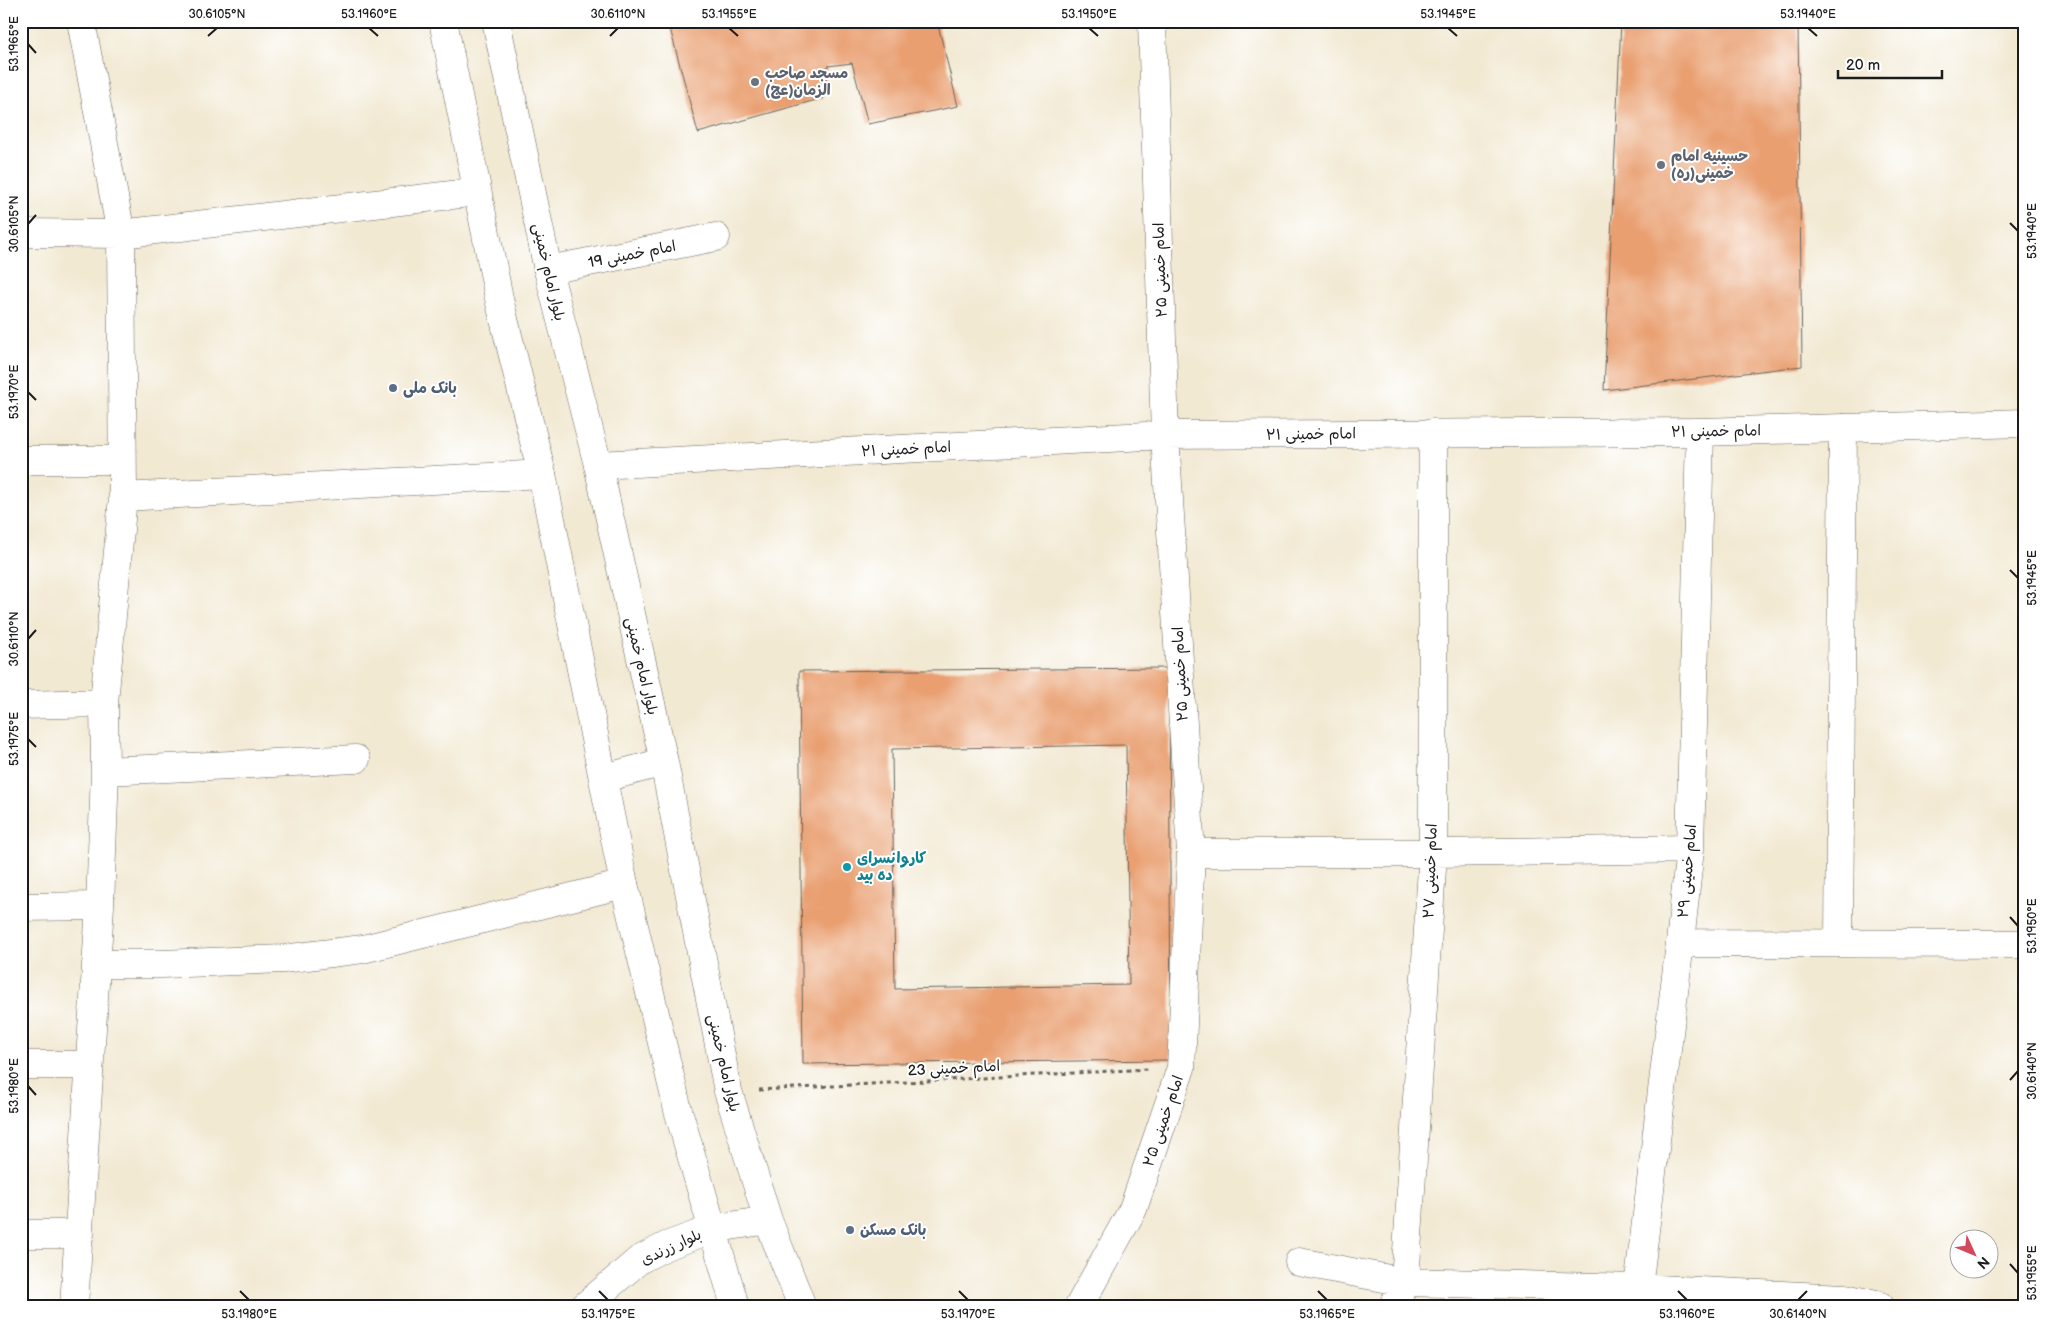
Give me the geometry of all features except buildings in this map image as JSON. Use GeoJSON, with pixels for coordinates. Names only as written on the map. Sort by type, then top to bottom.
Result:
{"type":"FeatureCollection","features":[{"type":"Feature","properties":{"kind":"street"},"geometry":{"type":"LineString","coordinates":[[74,1306],[100,906],[105,771],[104,703],[123,497],[121,234],[80,21]]}},
{"type":"Feature","properties":{"kind":"street"},"geometry":{"type":"LineString","coordinates":[[443,21],[500,303],[542,474],[624,884],[678,1110],[735,1306]]}},
{"type":"Feature","properties":{"kind":"street","name":"بلوار امام خمینی"},"geometry":{"type":"LineString","coordinates":[[496,21],[548,270],[598,465],[664,762],[728,1091],[768,1220],[802,1306]]}},
{"type":"Feature","properties":{"kind":"street","name":"امام خمینی ۲۵"},"geometry":{"type":"LineString","coordinates":[[1079,1306],[1133,1209],[1181,1068],[1190,853],[1165,436],[1152,21]]}},
{"type":"Feature","properties":{"kind":"street"},"geometry":{"type":"LineString","coordinates":[[21,233],[121,234],[477,192]]}},
{"type":"Feature","properties":{"kind":"street","name":"امام خمینی 19"},"geometry":{"type":"LineString","coordinates":[[548,270],[716,237]]}},
{"type":"Feature","properties":{"kind":"street","name":"امام خمینی ۲۱"},"geometry":{"type":"LineString","coordinates":[[598,465],[1165,436],[1700,432],[2025,423]]}},
{"type":"Feature","properties":{"kind":"street"},"geometry":{"type":"LineString","coordinates":[[1839,944],[1843,428]]}},
{"type":"Feature","properties":{"kind":"street","name":"امام خمینی ۲۹"},"geometry":{"type":"LineString","coordinates":[[1634,1297],[1680,944],[1690,849],[1700,432]]}},
{"type":"Feature","properties":{"kind":"street","name":"امام خمینی ۲۷"},"geometry":{"type":"LineString","coordinates":[[1393,1306],[1405,1282],[1433,854],[1433,433]]}},
{"type":"Feature","properties":{"kind":"street"},"geometry":{"type":"LineString","coordinates":[[21,460],[122,460]]}},
{"type":"Feature","properties":{"kind":"street"},"geometry":{"type":"LineString","coordinates":[[123,497],[542,474]]}},
{"type":"Feature","properties":{"kind":"street"},"geometry":{"type":"LineString","coordinates":[[21,705],[104,703]]}},
{"type":"Feature","properties":{"kind":"street"},"geometry":{"type":"LineString","coordinates":[[105,771],[356,759]]}},
{"type":"Feature","properties":{"kind":"street"},"geometry":{"type":"LineString","coordinates":[[604,778],[664,762]]}},
{"type":"Feature","properties":{"kind":"street"},"geometry":{"type":"LineString","coordinates":[[1190,853],[1433,854],[1690,849]]}},
{"type":"Feature","properties":{"kind":"street"},"geometry":{"type":"LineString","coordinates":[[96,964],[162,964],[282,959],[363,949],[624,884]]}},
{"type":"Feature","properties":{"kind":"street"},"geometry":{"type":"LineString","coordinates":[[21,907],[100,906]]}},
{"type":"Feature","properties":{"kind":"street"},"geometry":{"type":"LineString","coordinates":[[1680,944],[2025,944]]}},
{"type":"Feature","properties":{"kind":"street"},"geometry":{"type":"LineString","coordinates":[[21,1065],[89,1065]]}},
{"type":"Feature","properties":{"kind":"street","name":"بلوار زرندی"},"geometry":{"type":"LineString","coordinates":[[585,1306],[638,1260],[666,1246],[712,1228],[768,1220]]}},
{"type":"Feature","properties":{"kind":"street"},"geometry":{"type":"LineString","coordinates":[[21,1234],[80,1234]]}},
{"type":"Feature","properties":{"kind":"street"},"geometry":{"type":"LineString","coordinates":[[1299,1262],[1405,1282],[1634,1297],[1843,1302],[1880,1306]]}},
{"type":"Feature","properties":{"kind":"path","name":"امام خمینی 23"},"geometry":{"type":"LineString","coordinates":[[728,1091],[1181,1068]]}},
{"type":"Feature","properties":{"kind":"place","name":"مسجد صاحب الزمان(عج)"},"geometry":{"type":"Point","coordinates":[755,82]}},
{"type":"Feature","properties":{"kind":"place","name":"حسینیه امام خمینی(ره)"},"geometry":{"type":"Point","coordinates":[1661,165]}},
{"type":"Feature","properties":{"kind":"place","name":"بانک ملی"},"geometry":{"type":"Point","coordinates":[393,388]}},
{"type":"Feature","properties":{"kind":"place","name":"کاروانسرای ده بید"},"geometry":{"type":"Point","coordinates":[847,867]}},
{"type":"Feature","properties":{"kind":"place","name":"بانک مسکن"},"geometry":{"type":"Point","coordinates":[850,1230]}}]}
